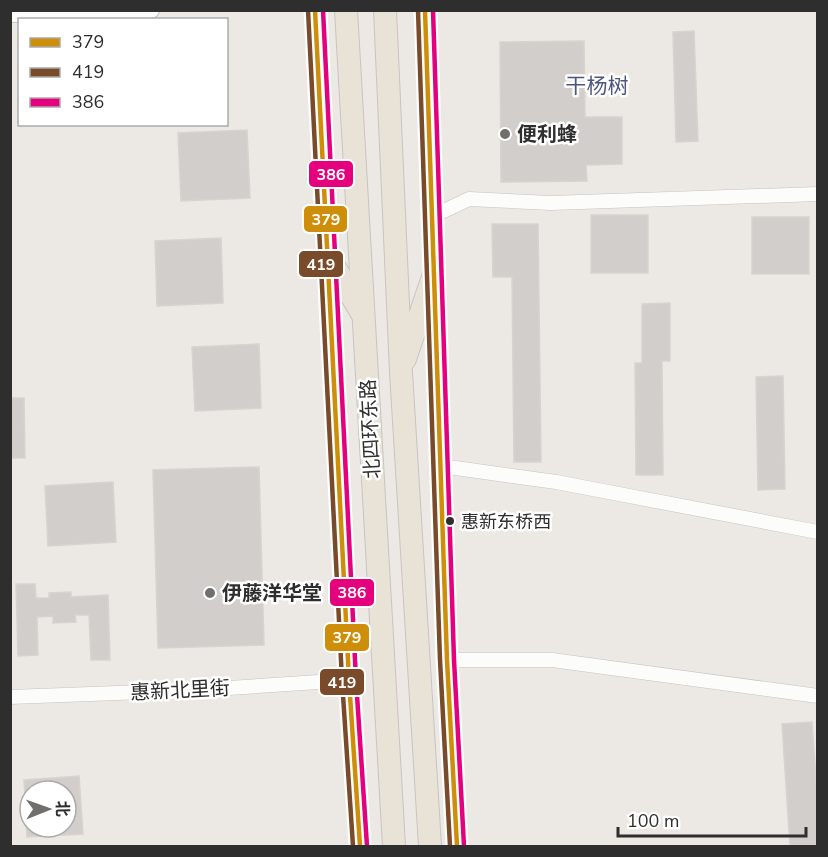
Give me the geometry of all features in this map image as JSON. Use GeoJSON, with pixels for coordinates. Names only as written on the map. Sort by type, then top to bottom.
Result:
{"type":"FeatureCollection","features":[{"type":"Feature","properties":{"kind":"highway","name":"北四环东路"},"geometry":{"type":"LineString","coordinates":[[346,10],[394,846]]}},
{"type":"Feature","properties":{"kind":"highway","name":"北四环东路"},"geometry":{"type":"LineString","coordinates":[[385,10],[401,372],[430,846]]}},
{"type":"Feature","properties":{"kind":"highway"},"geometry":{"type":"LineString","coordinates":[[327,254],[364,316]]}},
{"type":"Feature","properties":{"kind":"highway"},"geometry":{"type":"LineString","coordinates":[[401,372],[434,274]]}},
{"type":"Feature","properties":{"kind":"street"},"geometry":{"type":"LineString","coordinates":[[10,14],[151,10]]}},
{"type":"Feature","properties":{"kind":"street","name":"北四环东路"},"geometry":{"type":"LineString","coordinates":[[315,10],[349,680],[360,846]]}},
{"type":"Feature","properties":{"kind":"street"},"geometry":{"type":"LineString","coordinates":[[425,10],[447,660],[457,846]]}},
{"type":"Feature","properties":{"kind":"street"},"geometry":{"type":"LineString","coordinates":[[431,217],[469,199],[552,203],[818,194]]}},
{"type":"Feature","properties":{"kind":"street"},"geometry":{"type":"LineString","coordinates":[[441,466],[556,482],[818,532]]}},
{"type":"Feature","properties":{"kind":"street"},"geometry":{"type":"LineString","coordinates":[[447,660],[552,660],[818,696]]}},
{"type":"Feature","properties":{"kind":"street","name":"惠新北里街"},"geometry":{"type":"LineString","coordinates":[[10,696],[198,690],[349,680]]}},
{"type":"Feature","properties":{"kind":"building"},"geometry":{"type":"Polygon","coordinates":[[[694,31],[698,141],[676,142],[673,32],[694,31]]]}},
{"type":"Feature","properties":{"kind":"building"},"geometry":{"type":"Polygon","coordinates":[[[584,41],[585,117],[622,117],[622,164],[586,165],[587,181],[501,182],[500,42],[584,41]]]}},
{"type":"Feature","properties":{"kind":"building"},"geometry":{"type":"Polygon","coordinates":[[[247,130],[250,198],[181,201],[178,133],[247,130]]]}},
{"type":"Feature","properties":{"kind":"building"},"geometry":{"type":"Polygon","coordinates":[[[591,215],[648,215],[648,273],[591,273],[591,215]]]}},
{"type":"Feature","properties":{"kind":"building"},"geometry":{"type":"Polygon","coordinates":[[[752,217],[809,217],[809,274],[752,274],[752,217]]]}},
{"type":"Feature","properties":{"kind":"building"},"geometry":{"type":"Polygon","coordinates":[[[492,224],[538,224],[541,462],[514,462],[512,277],[493,277],[492,224]]]}},
{"type":"Feature","properties":{"kind":"building"},"geometry":{"type":"Polygon","coordinates":[[[221,238],[223,303],[157,306],[155,241],[221,238]]]}},
{"type":"Feature","properties":{"kind":"building"},"geometry":{"type":"Polygon","coordinates":[[[670,303],[670,361],[662,361],[663,475],[636,475],[635,363],[642,363],[642,304],[670,303]]]}},
{"type":"Feature","properties":{"kind":"building"},"geometry":{"type":"Polygon","coordinates":[[[259,344],[261,408],[195,411],[192,347],[259,344]]]}},
{"type":"Feature","properties":{"kind":"building"},"geometry":{"type":"Polygon","coordinates":[[[783,376],[785,489],[758,490],[756,377],[783,376]]]}},
{"type":"Feature","properties":{"kind":"building"},"geometry":{"type":"Polygon","coordinates":[[[10,398],[24,398],[25,458],[10,458],[10,398]]]}},
{"type":"Feature","properties":{"kind":"building","name":"伊藤洋华堂"},"geometry":{"type":"Polygon","coordinates":[[[259,467],[264,645],[158,648],[153,470],[259,467]]]}},
{"type":"Feature","properties":{"kind":"building"},"geometry":{"type":"Polygon","coordinates":[[[113,482],[116,542],[48,546],[45,486],[113,482]]]}},
{"type":"Feature","properties":{"kind":"building"},"geometry":{"type":"Polygon","coordinates":[[[16,584],[35,584],[36,598],[49,598],[49,593],[71,592],[71,597],[108,595],[110,660],[91,660],[89,615],[75,615],[76,622],[53,623],[53,616],[37,617],[38,655],[18,656],[16,584]]]}},
{"type":"Feature","properties":{"kind":"building"},"geometry":{"type":"Polygon","coordinates":[[[812,722],[818,805],[818,846],[790,846],[782,724],[812,722]]]}},
{"type":"Feature","properties":{"kind":"building"},"geometry":{"type":"Polygon","coordinates":[[[79,776],[83,834],[78,834],[78,779],[38,779],[79,776]]]}},
{"type":"Feature","properties":{"kind":"transit line","name":"419"},"geometry":{"type":"LineString","coordinates":[[308,10],[342,680],[353,846]]}},
{"type":"Feature","properties":{"kind":"transit line","name":"379"},"geometry":{"type":"LineString","coordinates":[[315,10],[349,680],[360,846]]}},
{"type":"Feature","properties":{"kind":"transit line","name":"386"},"geometry":{"type":"LineString","coordinates":[[323,10],[356,680],[367,846]]}},
{"type":"Feature","properties":{"kind":"transit line","name":"419"},"geometry":{"type":"LineString","coordinates":[[418,10],[440,660],[450,846]]}},
{"type":"Feature","properties":{"kind":"transit line","name":"379"},"geometry":{"type":"LineString","coordinates":[[425,10],[447,660],[457,846]]}},
{"type":"Feature","properties":{"kind":"transit line","name":"386"},"geometry":{"type":"LineString","coordinates":[[433,10],[454,660],[464,846]]}},
{"type":"Feature","properties":{"kind":"place","name":"便利蜂"},"geometry":{"type":"Point","coordinates":[505,134]}},
{"type":"Feature","properties":{"kind":"place","name":"惠新东桥西"},"geometry":{"type":"Point","coordinates":[450,521]}},
{"type":"Feature","properties":{"kind":"place","name":"伊藤洋华堂"},"geometry":{"type":"Point","coordinates":[210,593]}},
{"type":"Feature","properties":{"kind":"district","name":"干杨树"},"geometry":{"type":"Point","coordinates":[597,86]}}]}
